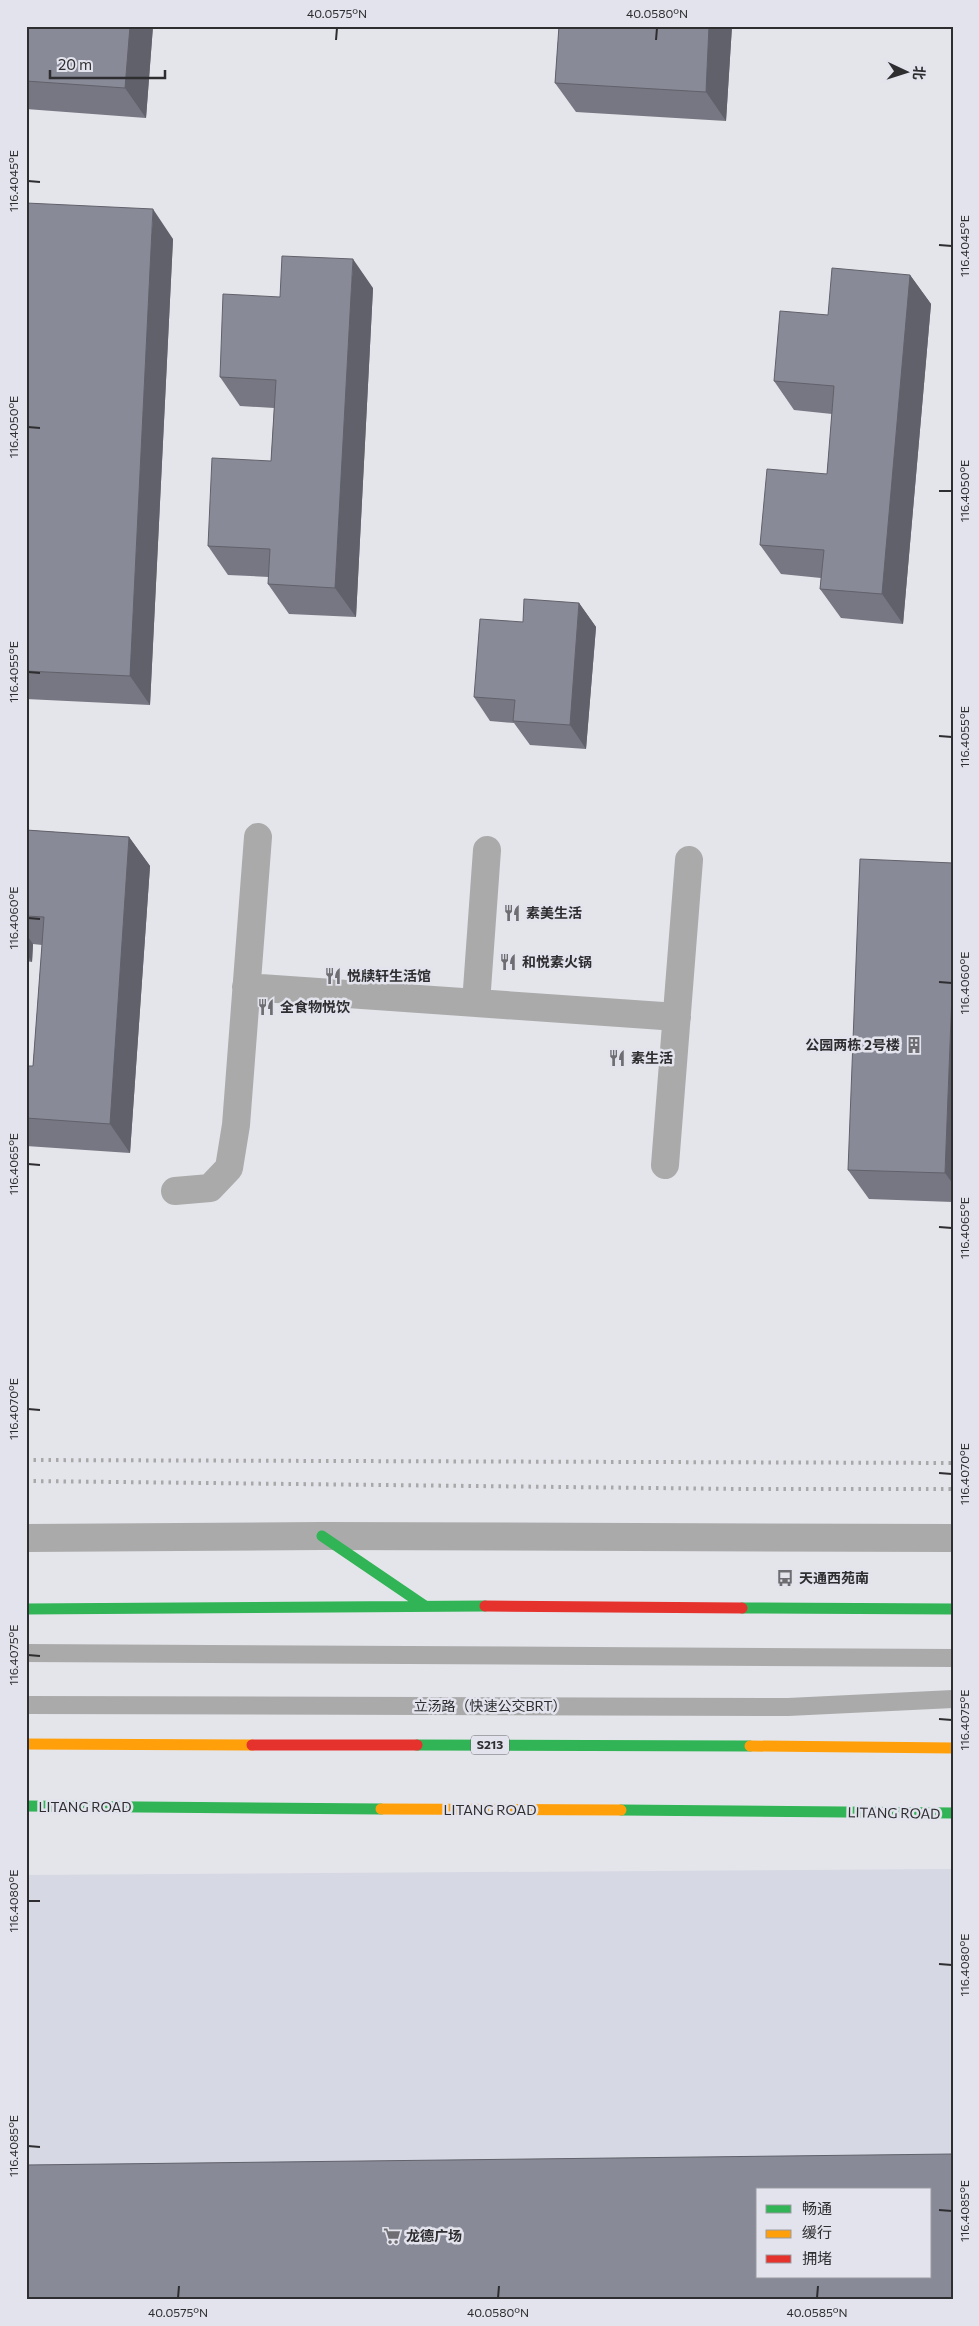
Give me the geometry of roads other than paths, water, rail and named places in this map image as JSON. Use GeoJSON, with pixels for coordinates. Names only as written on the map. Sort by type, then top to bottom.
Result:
{"type":"FeatureCollection","features":[{"type":"Feature","properties":{"kind":"main road"},"geometry":{"type":"LineString","coordinates":[[322,1536],[425,1606]]}},
{"type":"Feature","properties":{"kind":"main road"},"geometry":{"type":"LineString","coordinates":[[26,1609],[425,1606],[953,1609]]}},
{"type":"Feature","properties":{"kind":"main road","name":"S213"},"geometry":{"type":"LineString","coordinates":[[26,1744],[953,1748]]}},
{"type":"Feature","properties":{"kind":"main road","name":"LITANG ROAD"},"geometry":{"type":"LineString","coordinates":[[26,1806],[953,1813]]}},
{"type":"Feature","properties":{"kind":"street"},"geometry":{"type":"LineString","coordinates":[[175,1191],[210,1188],[229,1168],[236,1125],[258,837]]}},
{"type":"Feature","properties":{"kind":"street"},"geometry":{"type":"LineString","coordinates":[[476,1003],[487,850]]}},
{"type":"Feature","properties":{"kind":"street"},"geometry":{"type":"LineString","coordinates":[[665,1165],[688,860]]}},
{"type":"Feature","properties":{"kind":"street"},"geometry":{"type":"LineString","coordinates":[[246,987],[677,1018]]}},
{"type":"Feature","properties":{"kind":"street"},"geometry":{"type":"LineString","coordinates":[[26,1538],[322,1536],[953,1538]]}},
{"type":"Feature","properties":{"kind":"lane"},"geometry":{"type":"LineString","coordinates":[[26,1653],[953,1658]]}},
{"type":"Feature","properties":{"kind":"lane","name":"立汤路（快速公交BRT）"},"geometry":{"type":"LineString","coordinates":[[26,1705],[788,1707],[953,1699]]}},
{"type":"Feature","properties":{"kind":"railway"},"geometry":{"type":"LineString","coordinates":[[26,1460],[953,1463]]}},
{"type":"Feature","properties":{"kind":"railway"},"geometry":{"type":"LineString","coordinates":[[26,1481],[742,1489],[953,1489]]}},
{"type":"Feature","properties":{"kind":"place","name":"素美生活"},"geometry":{"type":"Point","coordinates":[512,913]}},
{"type":"Feature","properties":{"kind":"place","name":"和悦素火锅"},"geometry":{"type":"Point","coordinates":[508,962]}},
{"type":"Feature","properties":{"kind":"place","name":"悦牍轩生活馆"},"geometry":{"type":"Point","coordinates":[333,976]}},
{"type":"Feature","properties":{"kind":"place","name":"全食物悦饮"},"geometry":{"type":"Point","coordinates":[266,1007]}},
{"type":"Feature","properties":{"kind":"place","name":"公园两栋 2号楼"},"geometry":{"type":"Point","coordinates":[914,1045]}},
{"type":"Feature","properties":{"kind":"place","name":"素生活"},"geometry":{"type":"Point","coordinates":[617,1058]}},
{"type":"Feature","properties":{"kind":"place","name":"天通西苑南"},"geometry":{"type":"Point","coordinates":[785,1578]}},
{"type":"Feature","properties":{"kind":"place","name":"龙德广场"},"geometry":{"type":"Point","coordinates":[392,2236]}}]}
